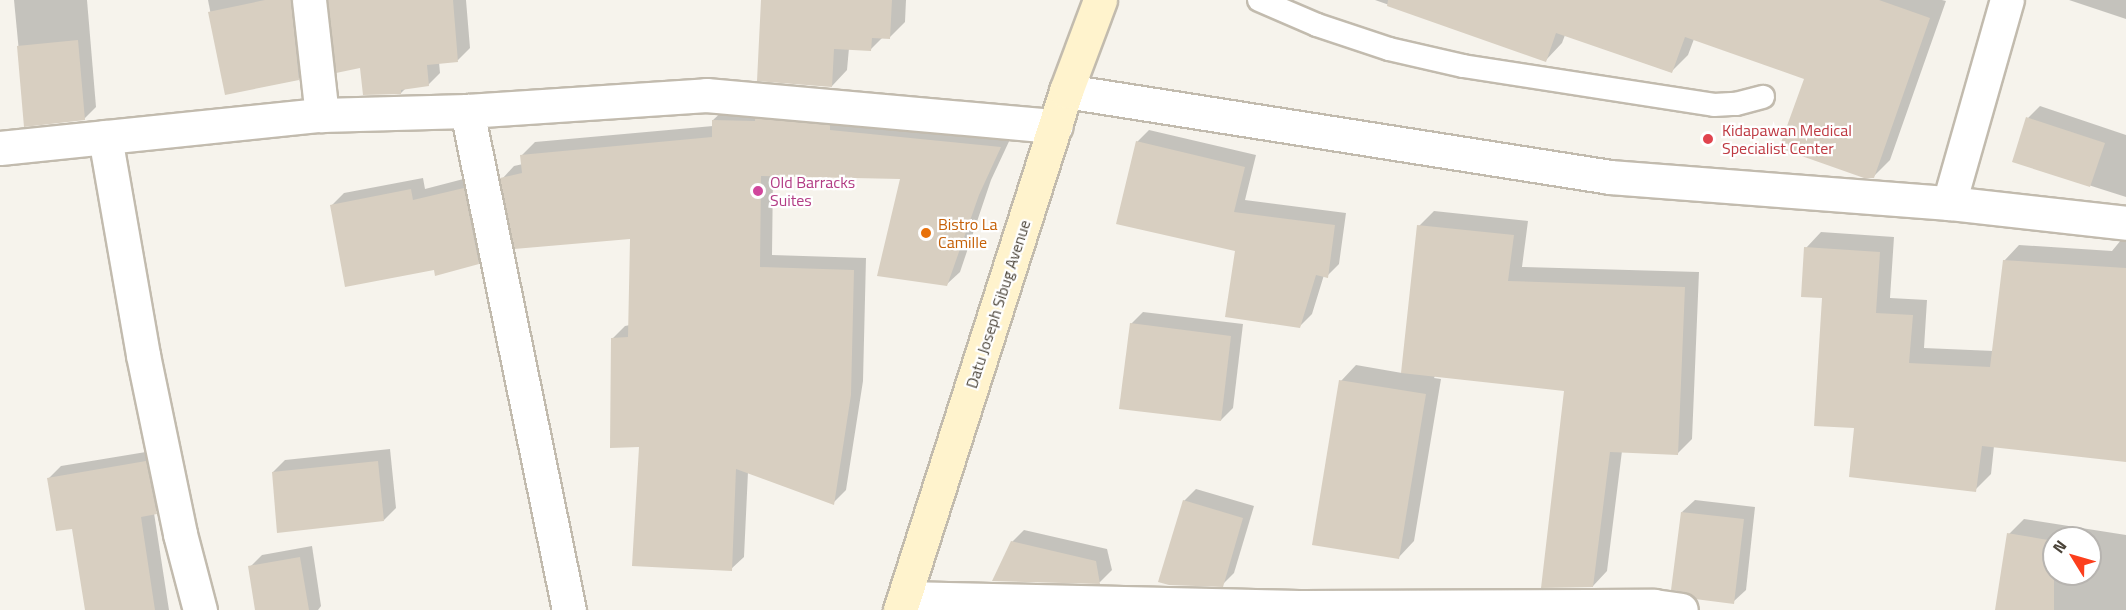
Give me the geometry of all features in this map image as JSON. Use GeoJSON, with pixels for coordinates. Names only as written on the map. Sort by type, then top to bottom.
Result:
{"type":"FeatureCollection","features":[{"type":"Feature","properties":{"kind":"main road","name":"Datu Joseph Sibug Avenue"},"geometry":{"type":"LineString","coordinates":[[902,604],[1066,91],[1100,0]]}},
{"type":"Feature","properties":{"kind":"street"},"geometry":{"type":"LineString","coordinates":[[309,0],[322,115]]}},
{"type":"Feature","properties":{"kind":"street"},"geometry":{"type":"LineString","coordinates":[[1949,203],[2007,0]]}},
{"type":"Feature","properties":{"kind":"street"},"geometry":{"type":"LineString","coordinates":[[1066,91],[1610,177],[1949,203],[2126,223]]}},
{"type":"Feature","properties":{"kind":"street"},"geometry":{"type":"LineString","coordinates":[[0,148],[322,115],[467,111],[706,95],[1056,126]]}},
{"type":"Feature","properties":{"kind":"street"},"geometry":{"type":"LineString","coordinates":[[467,111],[569,610]]}},
{"type":"Feature","properties":{"kind":"street"},"geometry":{"type":"LineString","coordinates":[[105,137],[143,355],[180,534],[200,610]]}},
{"type":"Feature","properties":{"kind":"street"},"geometry":{"type":"LineString","coordinates":[[902,604],[1663,609]]}},
{"type":"Feature","properties":{"kind":"lane"},"geometry":{"type":"LineString","coordinates":[[1260,0],[1317,25],[1378,46],[1464,66],[1714,105],[1736,104],[1763,97]]}},
{"type":"Feature","properties":{"kind":"building"},"geometry":{"type":"Polygon","coordinates":[[[265,0],[291,0],[299,80],[225,95],[208,12],[265,0]]]}},
{"type":"Feature","properties":{"kind":"building"},"geometry":{"type":"Polygon","coordinates":[[[328,0],[453,0],[458,62],[427,65],[429,86],[401,90],[401,94],[363,95],[360,68],[336,73],[328,0]]]}},
{"type":"Feature","properties":{"kind":"building"},"geometry":{"type":"Polygon","coordinates":[[[761,0],[892,0],[890,39],[872,38],[871,51],[834,49],[832,87],[757,81],[761,0]]]}},
{"type":"Feature","properties":{"kind":"building"},"geometry":{"type":"Polygon","coordinates":[[[1388,0],[1879,0],[1930,18],[1874,178],[1864,178],[1779,148],[1804,79],[1685,37],[1672,73],[1556,33],[1546,62],[1387,6],[1388,0]]]}},
{"type":"Feature","properties":{"kind":"building"},"geometry":{"type":"Polygon","coordinates":[[[78,40],[85,120],[24,127],[17,46],[78,40]]]}},
{"type":"Feature","properties":{"kind":"building"},"geometry":{"type":"Polygon","coordinates":[[[2026,117],[2105,143],[2090,187],[2012,162],[2026,117]]]}},
{"type":"Feature","properties":{"kind":"building"},"geometry":{"type":"Polygon","coordinates":[[[755,118],[830,125],[830,130],[1001,147],[979,195],[947,286],[877,276],[900,179],[761,176],[760,267],[854,270],[851,395],[834,505],[736,469],[732,571],[632,566],[639,447],[610,448],[611,338],[628,337],[630,239],[514,249],[500,178],[522,173],[520,155],[712,137],[712,120],[755,121],[755,118]]]}},
{"type":"Feature","properties":{"kind":"building"},"geometry":{"type":"Polygon","coordinates":[[[1136,141],[1245,167],[1234,212],[1335,225],[1328,278],[1316,275],[1300,328],[1225,317],[1235,251],[1116,224],[1136,141]]]}},
{"type":"Feature","properties":{"kind":"building"},"geometry":{"type":"Polygon","coordinates":[[[464,188],[479,264],[435,276],[434,270],[345,287],[330,205],[411,189],[413,200],[464,188]]]}},
{"type":"Feature","properties":{"kind":"building"},"geometry":{"type":"Polygon","coordinates":[[[1417,225],[1514,235],[1508,281],[1685,287],[1678,455],[1610,452],[1593,587],[1541,588],[1564,391],[1401,373],[1417,225]]]}},
{"type":"Feature","properties":{"kind":"building"},"geometry":{"type":"Polygon","coordinates":[[[1804,247],[1880,252],[1876,313],[1913,315],[1909,363],[1990,367],[2003,260],[2126,268],[2126,462],[1982,446],[1976,492],[1849,477],[1854,428],[1814,426],[1822,298],[1801,297],[1804,247]]]}},
{"type":"Feature","properties":{"kind":"building"},"geometry":{"type":"Polygon","coordinates":[[[1130,323],[1231,336],[1221,421],[1119,409],[1130,323]]]}},
{"type":"Feature","properties":{"kind":"building"},"geometry":{"type":"Polygon","coordinates":[[[1339,380],[1426,394],[1399,559],[1312,545],[1339,380]]]}},
{"type":"Feature","properties":{"kind":"building"},"geometry":{"type":"Polygon","coordinates":[[[146,461],[157,514],[141,517],[155,610],[85,610],[72,529],[56,531],[47,478],[146,461]]]}},
{"type":"Feature","properties":{"kind":"building"},"geometry":{"type":"Polygon","coordinates":[[[378,461],[384,521],[277,533],[272,472],[378,461]]]}},
{"type":"Feature","properties":{"kind":"building"},"geometry":{"type":"Polygon","coordinates":[[[1183,500],[1243,518],[1223,587],[1169,585],[1158,582],[1183,500]]]}},
{"type":"Feature","properties":{"kind":"building"},"geometry":{"type":"Polygon","coordinates":[[[1681,512],[1744,519],[1734,604],[1695,599],[1684,592],[1671,590],[1681,512]]]}},
{"type":"Feature","properties":{"kind":"building"},"geometry":{"type":"Polygon","coordinates":[[[2007,533],[2042,539],[2042,586],[2054,586],[2054,610],[1995,610],[2007,533]]]}},
{"type":"Feature","properties":{"kind":"building"},"geometry":{"type":"Polygon","coordinates":[[[1011,541],[1096,561],[1100,584],[992,581],[1011,541]]]}},
{"type":"Feature","properties":{"kind":"building"},"geometry":{"type":"Polygon","coordinates":[[[300,557],[309,610],[255,610],[248,566],[300,557]]]}},
{"type":"Feature","properties":{"kind":"place","name":"Kidapawan Medical Specialist Center"},"geometry":{"type":"Point","coordinates":[1708,139]}},
{"type":"Feature","properties":{"kind":"place","name":"Old Barracks Suites"},"geometry":{"type":"Point","coordinates":[758,191]}},
{"type":"Feature","properties":{"kind":"place","name":"Bistro La Camille"},"geometry":{"type":"Point","coordinates":[926,233]}}]}
